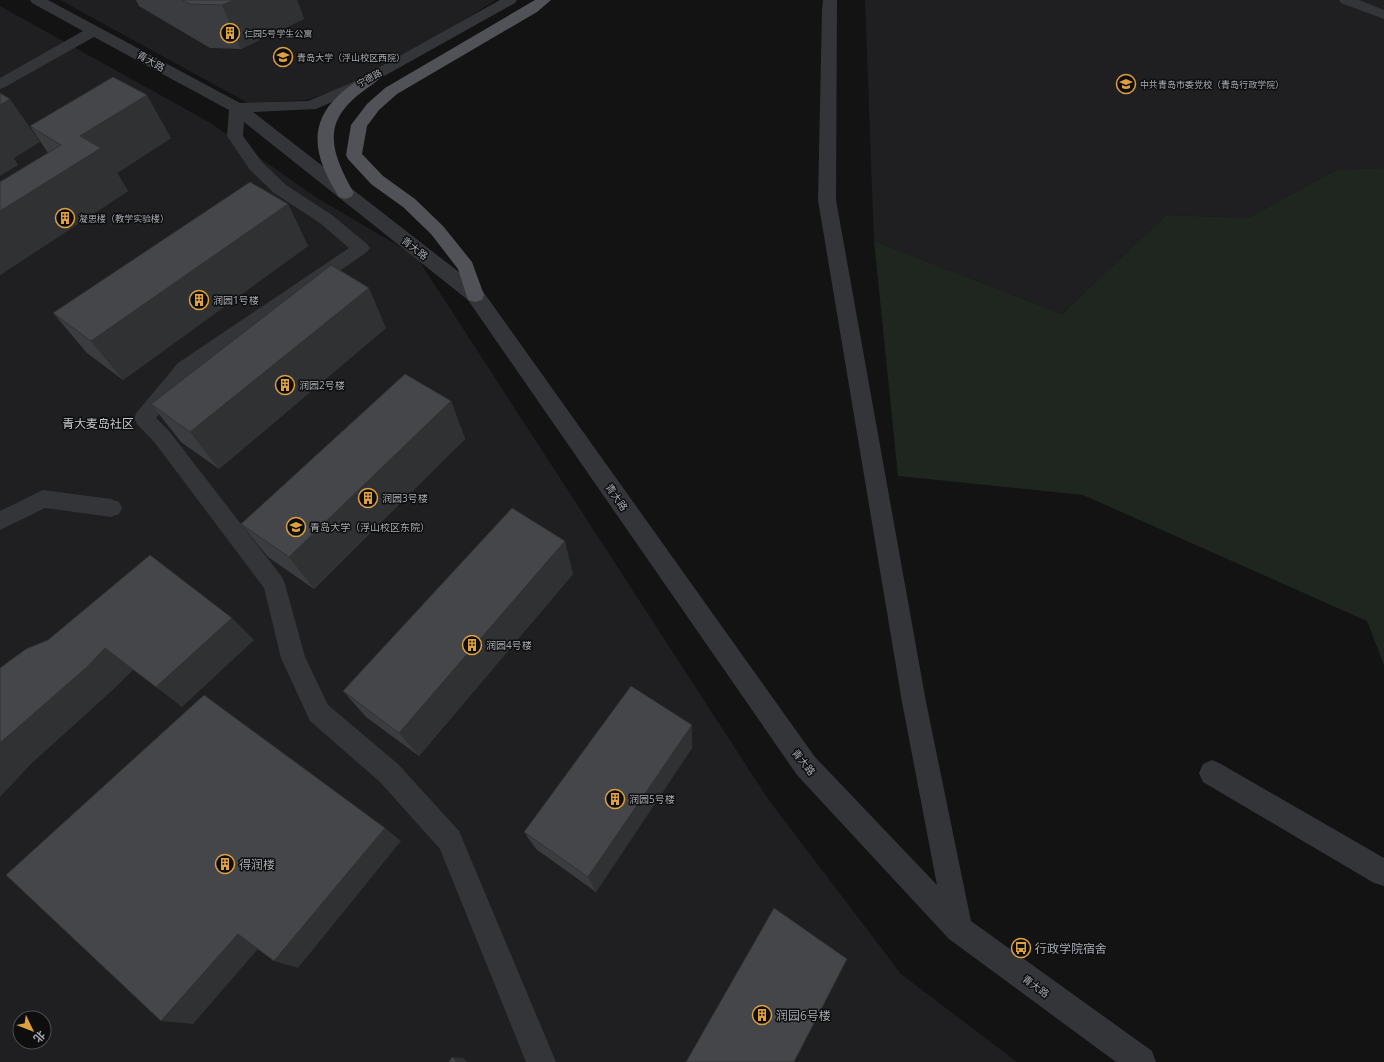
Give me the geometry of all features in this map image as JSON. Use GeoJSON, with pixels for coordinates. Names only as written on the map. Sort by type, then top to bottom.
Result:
{"type":"FeatureCollection","features":[{"type":"Feature","properties":{"kind":"main road"},"geometry":{"type":"LineString","coordinates":[[475,295],[466,268],[437,230],[409,203],[377,180],[354,155],[359,125],[373,107],[391,91],[532,9],[544,0]]}},
{"type":"Feature","properties":{"kind":"main road"},"geometry":{"type":"LineString","coordinates":[[345,193],[330,166],[323,138],[327,122],[339,103],[375,75]]}},
{"type":"Feature","properties":{"kind":"street","name":"宁德路"},"geometry":{"type":"LineString","coordinates":[[237,108],[310,106],[356,86],[510,0]]}},
{"type":"Feature","properties":{"kind":"street"},"geometry":{"type":"LineString","coordinates":[[830,0],[827,200],[914,702],[959,929]]}},
{"type":"Feature","properties":{"kind":"street"},"geometry":{"type":"LineString","coordinates":[[1346,0],[1384,15]]}},
{"type":"Feature","properties":{"kind":"street","name":"青大路"},"geometry":{"type":"LineString","coordinates":[[43,1],[237,108],[475,295],[806,766],[959,929],[1141,1062]]}},
{"type":"Feature","properties":{"kind":"street"},"geometry":{"type":"LineString","coordinates":[[0,84],[95,30]]}},
{"type":"Feature","properties":{"kind":"street"},"geometry":{"type":"LineString","coordinates":[[237,108],[235,136],[256,166],[280,189],[326,219],[361,248],[185,368],[144,418],[162,437],[274,584],[293,658],[319,713],[389,773],[450,840],[540,1062]]}},
{"type":"Feature","properties":{"kind":"street"},"geometry":{"type":"LineString","coordinates":[[0,521],[42,499],[111,508]]}},
{"type":"Feature","properties":{"kind":"street"},"geometry":{"type":"LineString","coordinates":[[1212,773],[1384,873]]}},
{"type":"Feature","properties":{"kind":"shaded area","name":"青岛大学（浮山校区西院）"},"geometry":{"type":"Polygon","coordinates":[[[60,0],[496,0],[429,42],[353,84],[307,100],[248,103],[60,0]]]}},
{"type":"Feature","properties":{"kind":"shaded area","name":"中共青岛市委党校（青岛行政学院）"},"geometry":{"type":"Polygon","coordinates":[[[865,0],[1384,0],[1384,168],[1336,170],[1248,218],[1166,215],[1062,314],[874,241],[865,0]]]}},
{"type":"Feature","properties":{"kind":"shaded area","name":"青岛大学（浮山校区东院）"},"geometry":{"type":"Polygon","coordinates":[[[0,6],[209,122],[317,198],[416,256],[768,799],[901,974],[1017,1062],[0,1062],[0,6]]]}},
{"type":"Feature","properties":{"kind":"shaded area"},"geometry":{"type":"Polygon","coordinates":[[[1384,168],[1384,665],[1367,621],[1083,495],[898,476],[874,241],[1062,314],[1166,215],[1248,218],[1336,170],[1384,168]]]}},
{"type":"Feature","properties":{"kind":"building"},"geometry":{"type":"Polygon","coordinates":[[[182,0],[234,0],[222,5],[190,4],[182,0]]]}},
{"type":"Feature","properties":{"kind":"building"},"geometry":{"type":"Polygon","coordinates":[[[113,77],[147,95],[80,136],[101,148],[0,211],[0,182],[61,145],[30,126],[113,77]]]}},
{"type":"Feature","properties":{"kind":"building"},"geometry":{"type":"Polygon","coordinates":[[[0,93],[10,99],[0,105],[0,93]]]}},
{"type":"Feature","properties":{"kind":"building"},"geometry":{"type":"Polygon","coordinates":[[[250,182],[288,204],[91,341],[53,313],[250,182]]]}},
{"type":"Feature","properties":{"kind":"building"},"geometry":{"type":"Polygon","coordinates":[[[331,265],[369,288],[190,432],[151,404],[331,265]]]}},
{"type":"Feature","properties":{"kind":"building"},"geometry":{"type":"Polygon","coordinates":[[[405,374],[451,401],[289,557],[241,524],[405,374]]]}},
{"type":"Feature","properties":{"kind":"building"},"geometry":{"type":"Polygon","coordinates":[[[512,508],[565,541],[399,733],[343,691],[512,508]]]}},
{"type":"Feature","properties":{"kind":"building"},"geometry":{"type":"Polygon","coordinates":[[[150,555],[232,618],[156,687],[105,648],[87,667],[0,743],[0,668],[26,649],[48,640],[150,555]]]}},
{"type":"Feature","properties":{"kind":"building","name":"润园5号楼"},"geometry":{"type":"Polygon","coordinates":[[[631,686],[692,725],[588,877],[524,832],[631,686]]]}},
{"type":"Feature","properties":{"kind":"building","name":"得润楼"},"geometry":{"type":"Polygon","coordinates":[[[204,695],[385,828],[274,961],[238,934],[161,1021],[6,875],[204,695]]]}},
{"type":"Feature","properties":{"kind":"building","name":"润园6号楼"},"geometry":{"type":"Polygon","coordinates":[[[774,908],[847,959],[794,1062],[686,1062],[774,908]]]}},
{"type":"Feature","properties":{"kind":"building"},"geometry":{"type":"Polygon","coordinates":[[[452,1057],[457,1062],[449,1062],[452,1057]]]}},
{"type":"Feature","properties":{"kind":"place","name":"仁园5号学生公寓"},"geometry":{"type":"Point","coordinates":[230,33]}},
{"type":"Feature","properties":{"kind":"place","name":"青岛大学（浮山校区西院）"},"geometry":{"type":"Point","coordinates":[283,57]}},
{"type":"Feature","properties":{"kind":"place","name":"中共青岛市委党校（青岛行政学院）"},"geometry":{"type":"Point","coordinates":[1126,84]}},
{"type":"Feature","properties":{"kind":"place","name":"凝思楼（教学实验楼）"},"geometry":{"type":"Point","coordinates":[65,218]}},
{"type":"Feature","properties":{"kind":"place","name":"润园1号楼"},"geometry":{"type":"Point","coordinates":[199,300]}},
{"type":"Feature","properties":{"kind":"place","name":"润园2号楼"},"geometry":{"type":"Point","coordinates":[285,385]}},
{"type":"Feature","properties":{"kind":"place","name":"润园3号楼"},"geometry":{"type":"Point","coordinates":[368,498]}},
{"type":"Feature","properties":{"kind":"place","name":"青岛大学（浮山校区东院）"},"geometry":{"type":"Point","coordinates":[296,527]}},
{"type":"Feature","properties":{"kind":"place","name":"润园4号楼"},"geometry":{"type":"Point","coordinates":[472,645]}},
{"type":"Feature","properties":{"kind":"place","name":"润园5号楼"},"geometry":{"type":"Point","coordinates":[615,799]}},
{"type":"Feature","properties":{"kind":"place","name":"得润楼"},"geometry":{"type":"Point","coordinates":[225,864]}},
{"type":"Feature","properties":{"kind":"place","name":"行政学院宿舍"},"geometry":{"type":"Point","coordinates":[1021,948]}},
{"type":"Feature","properties":{"kind":"place","name":"润园6号楼"},"geometry":{"type":"Point","coordinates":[762,1015]}},
{"type":"Feature","properties":{"kind":"district","name":"青大麦岛社区"},"geometry":{"type":"Point","coordinates":[98,423]}}]}
